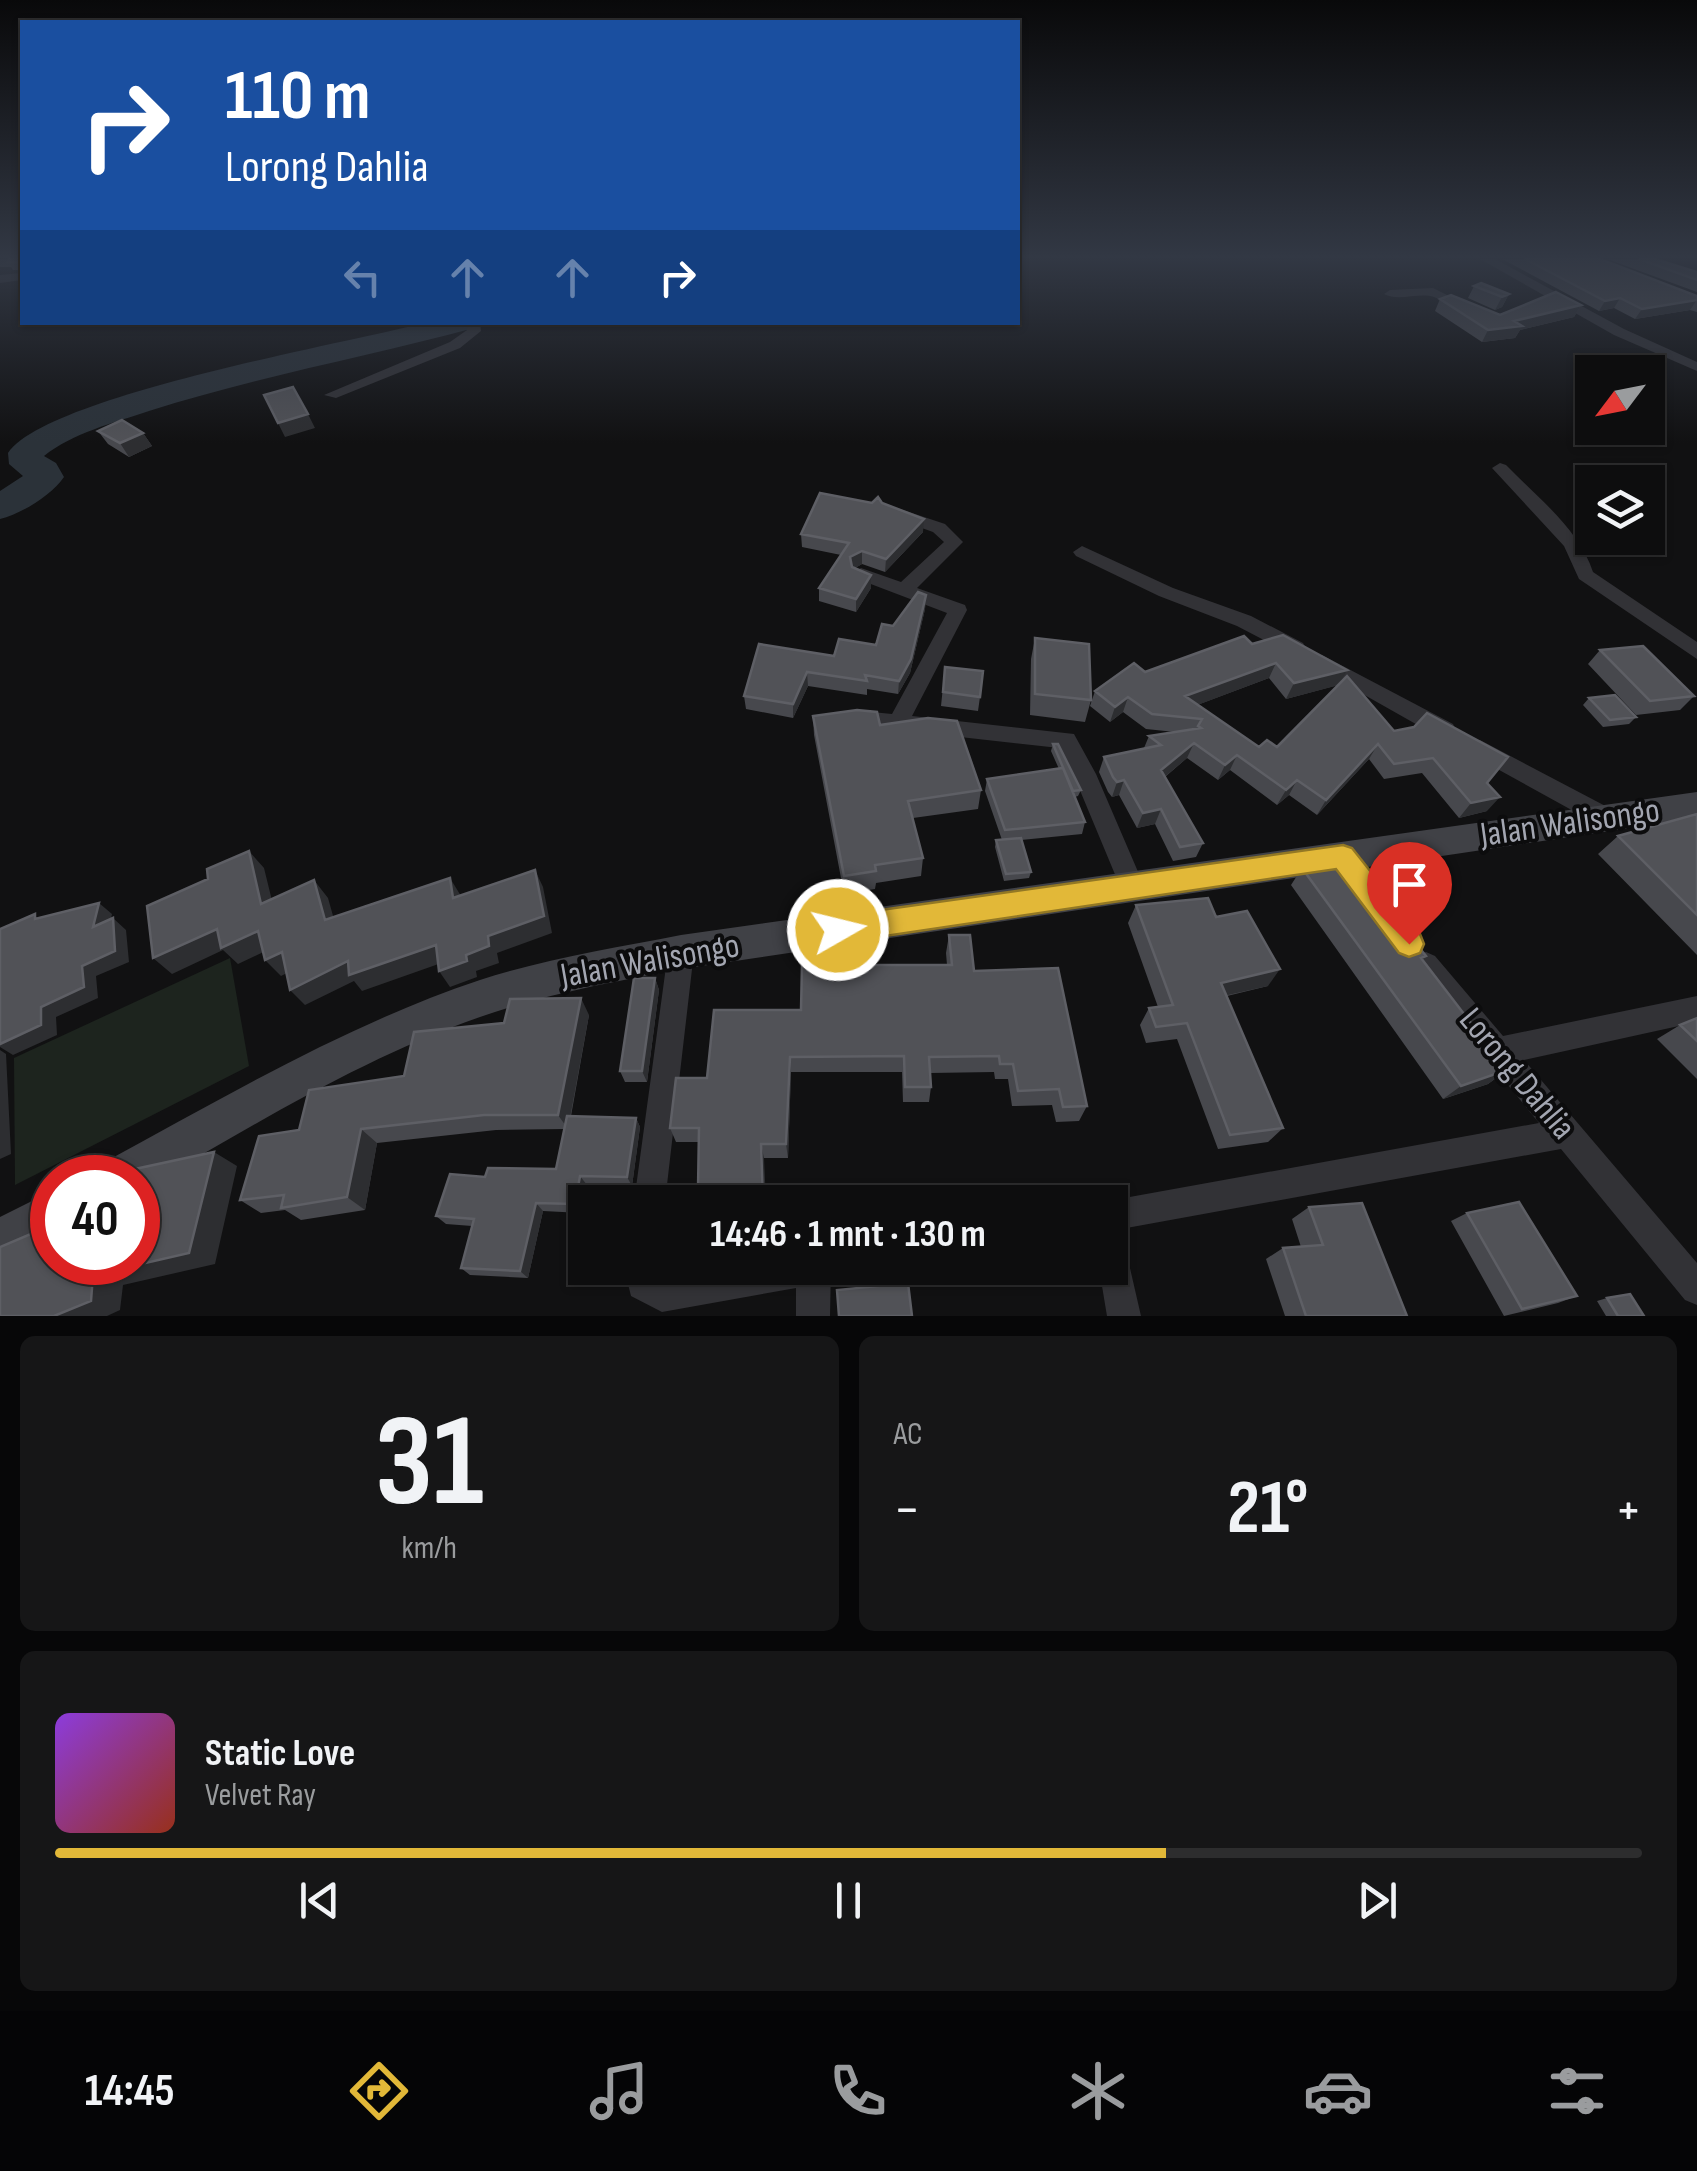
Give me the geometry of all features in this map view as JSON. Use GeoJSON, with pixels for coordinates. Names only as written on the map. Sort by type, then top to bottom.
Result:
{"type":"FeatureCollection","features":[{"type":"Feature","properties":{"kind":"street"},"geometry":{"type":"LineString","coordinates":[[1599,320],[1697,367]]}},
{"type":"Feature","properties":{"kind":"street"},"geometry":{"type":"LineString","coordinates":[[331,394],[455,345],[474,331],[475,325]]}},
{"type":"Feature","properties":{"kind":"street"},"geometry":{"type":"LineString","coordinates":[[1500,468],[1578,552],[1585,576],[1697,652]]}},
{"type":"Feature","properties":{"kind":"street"},"geometry":{"type":"LineString","coordinates":[[889,509],[940,528],[954,542],[905,590]]}},
{"type":"Feature","properties":{"kind":"street"},"geometry":{"type":"LineString","coordinates":[[1082,552],[1166,592],[1263,630],[1605,817]]}},
{"type":"Feature","properties":{"kind":"street"},"geometry":{"type":"LineString","coordinates":[[860,574],[954,607],[958,612],[898,722]]}},
{"type":"Feature","properties":{"kind":"street"},"geometry":{"type":"LineString","coordinates":[[842,717],[1066,740],[1086,774],[1134,888]]}},
{"type":"Feature","properties":{"kind":"street","name":"Jalan Walisongo"},"geometry":{"type":"LineString","coordinates":[[160,1155],[294,1083],[452,1009],[570,974],[681,952],[1697,805]]}},
{"type":"Feature","properties":{"kind":"street"},"geometry":{"type":"LineString","coordinates":[[1343,856],[1365,886]]}},
{"type":"Feature","properties":{"kind":"street","name":"Lorong Dahlia"},"geometry":{"type":"LineString","coordinates":[[1409,944],[1697,1288]]}},
{"type":"Feature","properties":{"kind":"street"},"geometry":{"type":"LineString","coordinates":[[651,1185],[681,952]]}},
{"type":"Feature","properties":{"kind":"street"},"geometry":{"type":"LineString","coordinates":[[1498,1051],[1697,1009]]}},
{"type":"Feature","properties":{"kind":"street"},"geometry":{"type":"LineString","coordinates":[[1128,1212],[1567,1133]]}},
{"type":"Feature","properties":{"kind":"street"},"geometry":{"type":"LineString","coordinates":[[0,1241],[30,1225]]}},
{"type":"Feature","properties":{"kind":"street"},"geometry":{"type":"LineString","coordinates":[[645,1285],[662,1295],[718,1285]]}},
{"type":"Feature","properties":{"kind":"street"},"geometry":{"type":"LineString","coordinates":[[813,1316],[814,1285]]}},
{"type":"Feature","properties":{"kind":"street"},"geometry":{"type":"LineString","coordinates":[[1118,1285],[1124,1316]]}},
{"type":"Feature","properties":{"kind":"shaded area"},"geometry":{"type":"Polygon","coordinates":[[[230,958],[249,1066],[74,1155],[30,1155],[30,1177],[15,1185],[14,1058],[230,958]]]}},
{"type":"Feature","properties":{"kind":"building"},"geometry":{"type":"Polygon","coordinates":[[[1473,320],[1516,320],[1522,326],[1488,330],[1473,320]]]}},
{"type":"Feature","properties":{"kind":"building"},"geometry":{"type":"Polygon","coordinates":[[[293,387],[308,414],[278,423],[264,395],[293,387]]]}},
{"type":"Feature","properties":{"kind":"building"},"geometry":{"type":"Polygon","coordinates":[[[122,420],[143,433],[120,443],[98,431],[122,420]]]}},
{"type":"Feature","properties":{"kind":"building"},"geometry":{"type":"Polygon","coordinates":[[[820,493],[872,503],[878,497],[882,503],[924,519],[886,559],[862,551],[850,557],[852,567],[871,575],[856,599],[819,588],[849,543],[801,534],[820,493]]]}},
{"type":"Feature","properties":{"kind":"building"},"geometry":{"type":"Polygon","coordinates":[[[918,592],[926,595],[911,659],[899,681],[865,675],[867,681],[807,672],[793,704],[744,696],[759,644],[834,656],[839,639],[876,645],[882,624],[893,626],[918,592]]]}},
{"type":"Feature","properties":{"kind":"building"},"geometry":{"type":"Polygon","coordinates":[[[1283,635],[1347,670],[1294,683],[1276,663],[1185,696],[1259,747],[1267,740],[1277,747],[1347,676],[1394,731],[1414,727],[1427,713],[1508,757],[1487,783],[1500,797],[1471,803],[1433,758],[1394,764],[1378,744],[1326,800],[1297,780],[1286,790],[1237,755],[1225,765],[1194,743],[1161,770],[1203,843],[1180,847],[1161,809],[1143,813],[1124,780],[1117,782],[1113,777],[1104,757],[1161,745],[1149,736],[1201,728],[1198,726],[1202,719],[1152,714],[1128,697],[1115,707],[1095,691],[1134,663],[1145,672],[1244,636],[1252,644],[1283,635]]]}},
{"type":"Feature","properties":{"kind":"building"},"geometry":{"type":"Polygon","coordinates":[[[1035,638],[1089,644],[1091,700],[1035,694],[1035,638]]]}},
{"type":"Feature","properties":{"kind":"building"},"geometry":{"type":"Polygon","coordinates":[[[1643,646],[1694,696],[1650,701],[1600,650],[1643,646]]]}},
{"type":"Feature","properties":{"kind":"building"},"geometry":{"type":"Polygon","coordinates":[[[945,667],[983,671],[980,697],[943,692],[945,667]]]}},
{"type":"Feature","properties":{"kind":"building"},"geometry":{"type":"Polygon","coordinates":[[[1615,695],[1636,717],[1610,720],[1589,698],[1615,695]]]}},
{"type":"Feature","properties":{"kind":"building"},"geometry":{"type":"Polygon","coordinates":[[[857,710],[877,712],[880,725],[928,718],[957,721],[981,790],[908,801],[923,858],[875,865],[876,871],[844,876],[813,716],[857,710]]]}},
{"type":"Feature","properties":{"kind":"building"},"geometry":{"type":"Polygon","coordinates":[[[1053,744],[1058,744],[1081,790],[1073,791],[1053,744]]]}},
{"type":"Feature","properties":{"kind":"building"},"geometry":{"type":"Polygon","coordinates":[[[1063,768],[1085,822],[1005,830],[987,779],[1063,768]]]}},
{"type":"Feature","properties":{"kind":"building"},"geometry":{"type":"Polygon","coordinates":[[[1697,814],[1697,915],[1618,836],[1697,814]]]}},
{"type":"Feature","properties":{"kind":"building"},"geometry":{"type":"Polygon","coordinates":[[[1021,838],[1031,872],[1006,874],[996,840],[1021,838]]]}},
{"type":"Feature","properties":{"kind":"building"},"geometry":{"type":"Polygon","coordinates":[[[249,851],[261,904],[314,880],[325,920],[450,878],[453,898],[535,870],[544,916],[488,936],[489,946],[466,955],[467,961],[439,971],[436,945],[349,975],[348,961],[290,990],[282,952],[265,960],[258,931],[221,948],[217,929],[153,958],[147,906],[208,879],[207,869],[249,851]]]}},
{"type":"Feature","properties":{"kind":"building"},"geometry":{"type":"Polygon","coordinates":[[[1348,859],[1426,956],[1421,958],[1507,1070],[1461,1086],[1302,868],[1348,859]]]}},
{"type":"Feature","properties":{"kind":"building"},"geometry":{"type":"Polygon","coordinates":[[[1208,898],[1216,917],[1247,911],[1280,969],[1221,983],[1283,1128],[1230,1135],[1187,1023],[1156,1027],[1149,1008],[1173,1005],[1136,905],[1208,898]]]}},
{"type":"Feature","properties":{"kind":"building"},"geometry":{"type":"Polygon","coordinates":[[[99,903],[93,927],[113,918],[115,951],[82,966],[84,987],[41,1007],[41,1025],[0,1044],[0,929],[35,914],[35,919],[99,903]]]}},
{"type":"Feature","properties":{"kind":"building"},"geometry":{"type":"Polygon","coordinates":[[[949,935],[970,935],[974,971],[1058,968],[1087,1106],[1063,1107],[1059,1089],[1018,1091],[1013,1064],[1000,1064],[999,1056],[929,1057],[931,1087],[905,1087],[904,1056],[790,1057],[786,1144],[761,1144],[762,1185],[698,1185],[699,1128],[670,1128],[676,1078],[707,1078],[714,1010],[801,1010],[802,965],[952,965],[949,935]]]}},
{"type":"Feature","properties":{"kind":"building"},"geometry":{"type":"Polygon","coordinates":[[[634,978],[655,978],[642,1071],[620,1071],[634,978]]]}},
{"type":"Feature","properties":{"kind":"building"},"geometry":{"type":"Polygon","coordinates":[[[581,998],[558,1115],[484,1115],[361,1129],[347,1197],[281,1208],[284,1195],[240,1200],[259,1136],[299,1130],[309,1090],[404,1076],[414,1032],[504,1023],[510,999],[581,998]]]}},
{"type":"Feature","properties":{"kind":"building"},"geometry":{"type":"Polygon","coordinates":[[[1697,1018],[1697,1041],[1680,1025],[1697,1018]]]}},
{"type":"Feature","properties":{"kind":"building"},"geometry":{"type":"Polygon","coordinates":[[[567,1116],[636,1118],[627,1177],[580,1176],[578,1185],[568,1185],[568,1204],[536,1203],[520,1271],[461,1268],[474,1219],[436,1216],[450,1174],[485,1177],[488,1168],[556,1169],[567,1116]]]}},
{"type":"Feature","properties":{"kind":"building"},"geometry":{"type":"Polygon","coordinates":[[[214,1152],[189,1253],[160,1260],[160,1164],[214,1152]]]}},
{"type":"Feature","properties":{"kind":"building"},"geometry":{"type":"Polygon","coordinates":[[[1519,1202],[1577,1296],[1522,1309],[1467,1213],[1519,1202]]]}},
{"type":"Feature","properties":{"kind":"building"},"geometry":{"type":"Polygon","coordinates":[[[1362,1203],[1407,1316],[1306,1316],[1283,1248],[1323,1245],[1309,1207],[1362,1203]]]}},
{"type":"Feature","properties":{"kind":"building"},"geometry":{"type":"Polygon","coordinates":[[[30,1234],[30,1285],[92,1285],[91,1301],[54,1316],[0,1316],[0,1247],[30,1234]]]}},
{"type":"Feature","properties":{"kind":"building"},"geometry":{"type":"Polygon","coordinates":[[[908,1285],[912,1316],[839,1316],[837,1290],[908,1285]]]}},
{"type":"Feature","properties":{"kind":"building"},"geometry":{"type":"Polygon","coordinates":[[[1630,1294],[1644,1316],[1618,1316],[1607,1298],[1630,1294]]]}},
{"type":"Feature","properties":{"kind":"waterway"},"geometry":{"type":"LineString","coordinates":[[0,508],[46,477],[43,471],[27,464],[26,453],[44,439],[91,419],[273,365],[358,350],[453,325]]}},
{"type":"Feature","properties":{"kind":"route"},"geometry":{"type":"LineString","coordinates":[[838,930],[1343,856],[1409,944]]}}]}
